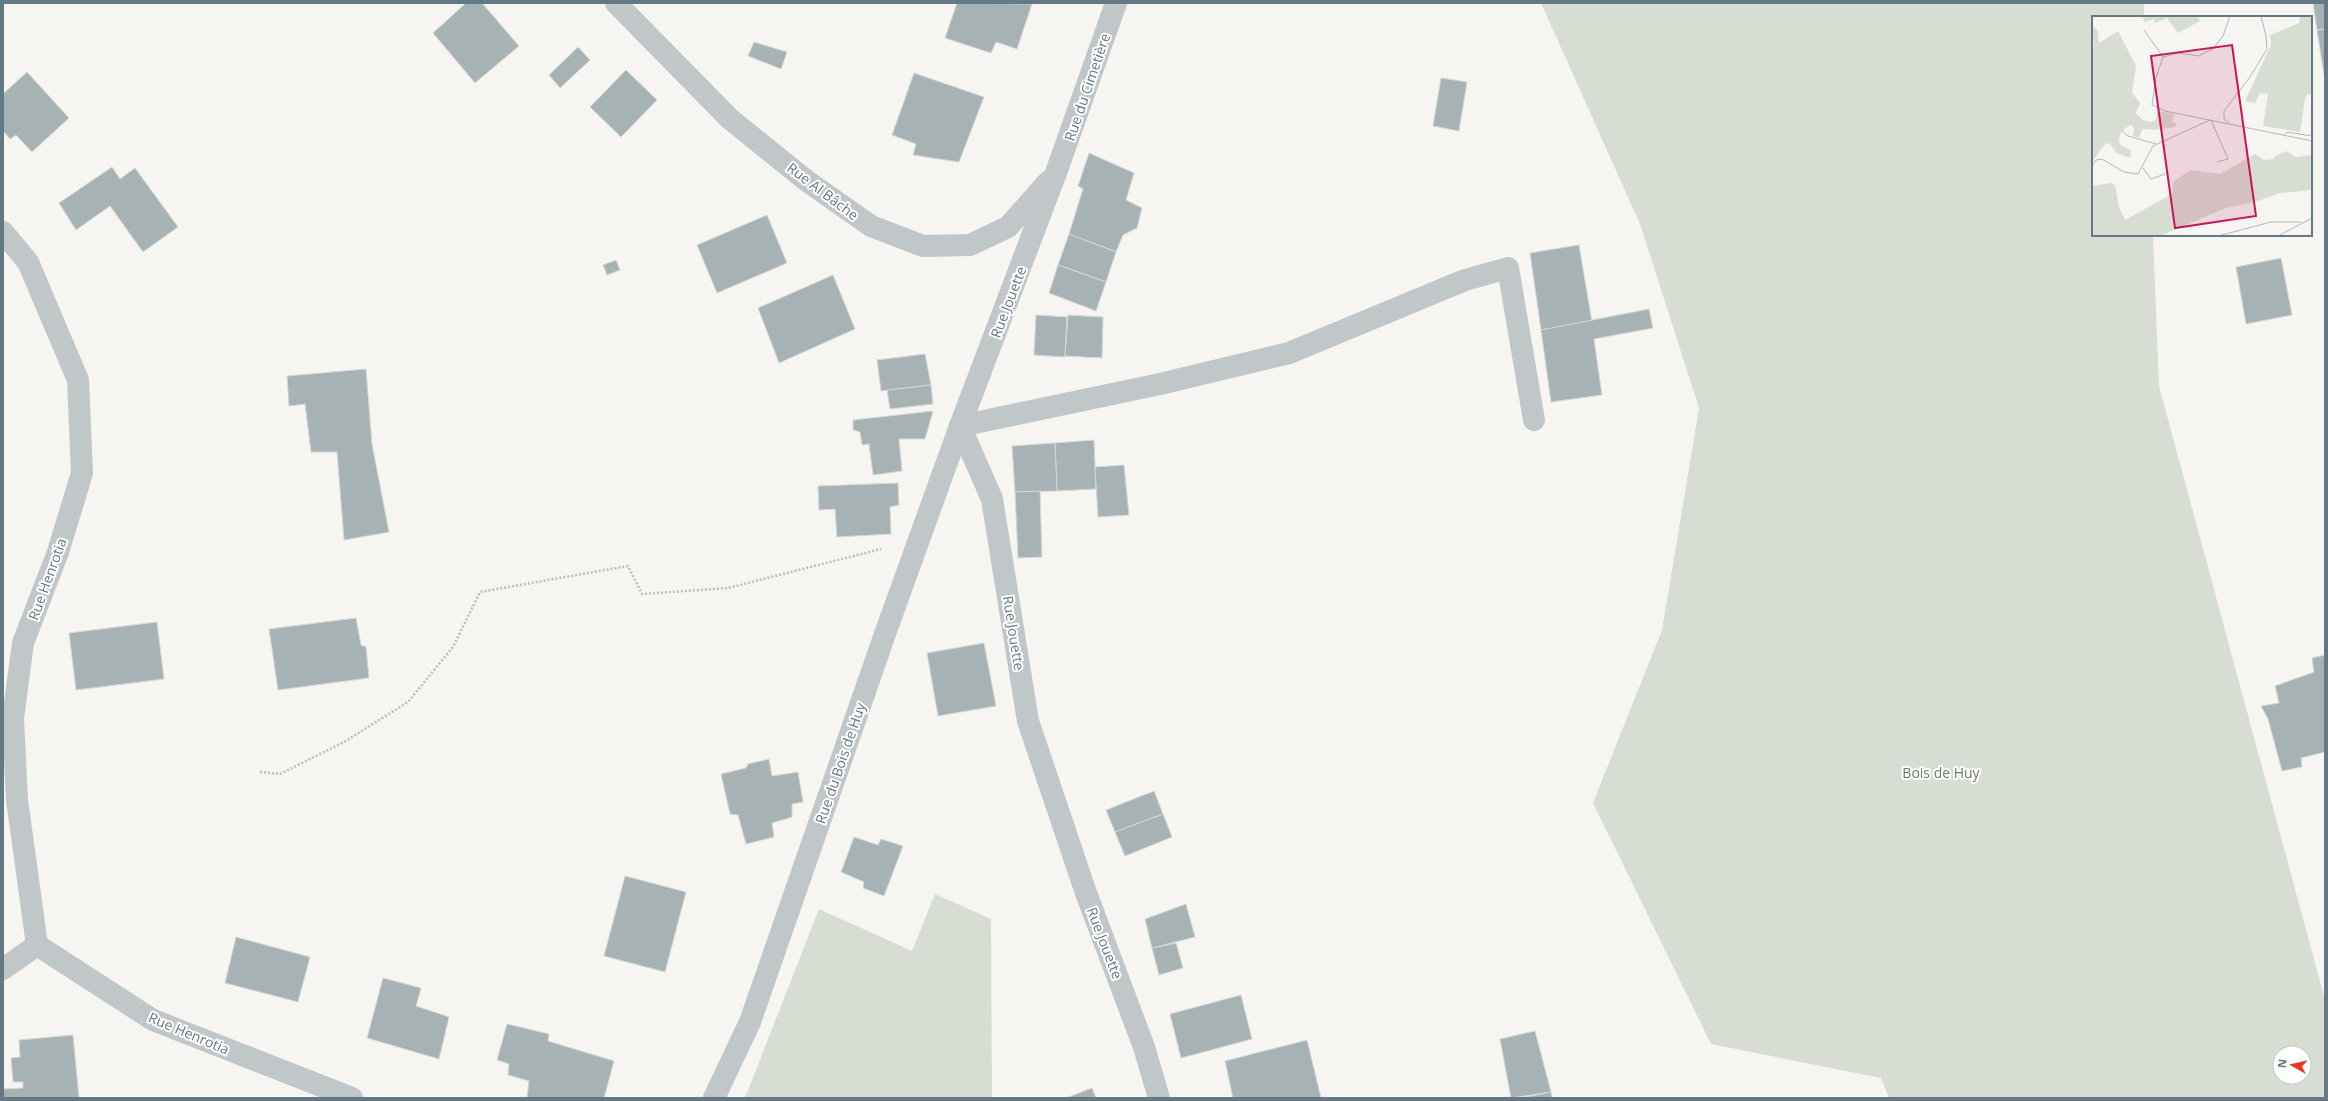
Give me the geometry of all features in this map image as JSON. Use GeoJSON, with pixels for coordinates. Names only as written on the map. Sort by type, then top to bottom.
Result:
{"type":"FeatureCollection","features":[{"type":"Feature","properties":{"kind":"street","name":"Rue Al Bâche"},"geometry":{"type":"LineString","coordinates":[[616,3],[730,119],[807,181],[871,226],[922,246],[970,245],[1008,227],[1058,170]]}},
{"type":"Feature","properties":{"kind":"street","name":"Rue du Cimetière"},"geometry":{"type":"LineString","coordinates":[[1058,170],[1116,3]]}},
{"type":"Feature","properties":{"kind":"street","name":"Rue Jouette"},"geometry":{"type":"LineString","coordinates":[[1058,170],[960,426],[992,499],[1028,721],[1086,893],[1144,1047],[1160,1098]]}},
{"type":"Feature","properties":{"kind":"street","name":"Rue Henrotia"},"geometry":{"type":"LineString","coordinates":[[3,232],[28,262],[78,380],[82,473],[58,552],[23,643],[13,718],[17,800],[37,944],[152,1020],[352,1098]]}},
{"type":"Feature","properties":{"kind":"street"},"geometry":{"type":"LineString","coordinates":[[960,426],[1160,384],[1289,353],[1465,280],[1508,268],[1534,420]]}},
{"type":"Feature","properties":{"kind":"street","name":"Rue du Bois de Huy"},"geometry":{"type":"LineString","coordinates":[[714,1098],[750,1022],[960,426]]}},
{"type":"Feature","properties":{"kind":"street"},"geometry":{"type":"LineString","coordinates":[[3,969],[37,944]]}},
{"type":"Feature","properties":{"kind":"path"},"geometry":{"type":"LineString","coordinates":[[260,772],[280,774],[344,742],[408,702],[454,647],[480,592],[628,566],[642,594],[728,588],[920,539]]}},
{"type":"Feature","properties":{"kind":"green space","name":"Bois de Huy"},"geometry":{"type":"Polygon","coordinates":[[[1541,3],[2144,3],[2144,16],[2092,16],[2092,236],[2153,236],[2159,386],[2325,1000],[2325,1098],[1889,1098],[1881,1078],[1711,1044],[1593,803],[1662,630],[1699,408],[1640,224],[1541,3]]]}},
{"type":"Feature","properties":{"kind":"green space"},"geometry":{"type":"Polygon","coordinates":[[[935,894],[991,919],[992,1098],[745,1098],[819,909],[912,951],[935,894]]]}},
{"type":"Feature","properties":{"kind":"building"},"geometry":{"type":"Polygon","coordinates":[[[466,3],[482,3],[519,46],[475,83],[433,33],[466,3]]]}},
{"type":"Feature","properties":{"kind":"building"},"geometry":{"type":"Polygon","coordinates":[[[957,3],[1032,4],[1017,49],[996,42],[991,53],[945,38],[957,3]]]}},
{"type":"Feature","properties":{"kind":"building"},"geometry":{"type":"Polygon","coordinates":[[[2313,3],[2325,3],[2325,29],[2317,30],[2313,3]]]}},
{"type":"Feature","properties":{"kind":"building"},"geometry":{"type":"Polygon","coordinates":[[[2325,29],[2325,75],[2324,75],[2317,30],[2325,29]]]}},
{"type":"Feature","properties":{"kind":"building"},"geometry":{"type":"Polygon","coordinates":[[[754,42],[787,52],[781,69],[748,56],[754,42]]]}},
{"type":"Feature","properties":{"kind":"building"},"geometry":{"type":"Polygon","coordinates":[[[578,47],[590,60],[560,88],[549,75],[578,47]]]}},
{"type":"Feature","properties":{"kind":"building"},"geometry":{"type":"Polygon","coordinates":[[[626,70],[657,100],[621,137],[590,107],[626,70]]]}},
{"type":"Feature","properties":{"kind":"building"},"geometry":{"type":"Polygon","coordinates":[[[27,72],[69,118],[32,152],[16,135],[10,139],[3,131],[3,94],[27,72]]]}},
{"type":"Feature","properties":{"kind":"building"},"geometry":{"type":"Polygon","coordinates":[[[914,73],[984,97],[959,162],[913,155],[916,144],[892,135],[914,73]]]}},
{"type":"Feature","properties":{"kind":"building"},"geometry":{"type":"Polygon","coordinates":[[[1441,78],[1467,82],[1459,131],[1433,126],[1441,78]]]}},
{"type":"Feature","properties":{"kind":"building"},"geometry":{"type":"Polygon","coordinates":[[[1089,153],[1134,173],[1126,200],[1142,208],[1137,228],[1123,235],[1116,252],[1069,234],[1083,189],[1078,186],[1089,153]]]}},
{"type":"Feature","properties":{"kind":"building"},"geometry":{"type":"Polygon","coordinates":[[[112,167],[120,179],[135,168],[178,227],[143,252],[110,206],[76,230],[59,203],[112,167]]]}},
{"type":"Feature","properties":{"kind":"building"},"geometry":{"type":"Polygon","coordinates":[[[767,215],[787,263],[717,293],[697,245],[767,215]]]}},
{"type":"Feature","properties":{"kind":"building"},"geometry":{"type":"Polygon","coordinates":[[[1069,234],[1116,252],[1106,282],[1058,265],[1069,234]]]}},
{"type":"Feature","properties":{"kind":"building"},"geometry":{"type":"Polygon","coordinates":[[[1579,245],[1592,322],[1541,330],[1530,253],[1579,245]]]}},
{"type":"Feature","properties":{"kind":"building"},"geometry":{"type":"Polygon","coordinates":[[[2281,258],[2292,315],[2246,324],[2236,267],[2281,258]]]}},
{"type":"Feature","properties":{"kind":"building"},"geometry":{"type":"Polygon","coordinates":[[[616,260],[620,270],[607,275],[603,265],[616,260]]]}},
{"type":"Feature","properties":{"kind":"building"},"geometry":{"type":"Polygon","coordinates":[[[1058,265],[1106,282],[1096,311],[1049,293],[1058,265]]]}},
{"type":"Feature","properties":{"kind":"building"},"geometry":{"type":"Polygon","coordinates":[[[833,275],[855,329],[779,363],[758,308],[833,275]]]}},
{"type":"Feature","properties":{"kind":"building"},"geometry":{"type":"Polygon","coordinates":[[[1649,309],[1653,328],[1594,339],[1602,395],[1551,402],[1541,330],[1649,309]]]}},
{"type":"Feature","properties":{"kind":"building"},"geometry":{"type":"Polygon","coordinates":[[[1036,315],[1067,317],[1065,357],[1034,355],[1036,315]]]}},
{"type":"Feature","properties":{"kind":"building"},"geometry":{"type":"Polygon","coordinates":[[[1068,315],[1103,317],[1102,358],[1065,356],[1068,315]]]}},
{"type":"Feature","properties":{"kind":"building"},"geometry":{"type":"Polygon","coordinates":[[[925,354],[931,385],[881,391],[877,360],[925,354]]]}},
{"type":"Feature","properties":{"kind":"building"},"geometry":{"type":"Polygon","coordinates":[[[366,369],[372,444],[389,532],[344,540],[337,452],[311,452],[305,404],[289,406],[287,376],[366,369]]]}},
{"type":"Feature","properties":{"kind":"building"},"geometry":{"type":"Polygon","coordinates":[[[931,385],[933,404],[890,409],[887,390],[931,385]]]}},
{"type":"Feature","properties":{"kind":"building"},"geometry":{"type":"Polygon","coordinates":[[[933,411],[925,439],[899,439],[902,471],[873,475],[869,444],[862,445],[860,432],[853,430],[853,420],[933,411]]]}},
{"type":"Feature","properties":{"kind":"building"},"geometry":{"type":"Polygon","coordinates":[[[1094,440],[1096,489],[1057,491],[1055,443],[1094,440]]]}},
{"type":"Feature","properties":{"kind":"building"},"geometry":{"type":"Polygon","coordinates":[[[1055,443],[1057,491],[1015,492],[1012,446],[1055,443]]]}},
{"type":"Feature","properties":{"kind":"building"},"geometry":{"type":"Polygon","coordinates":[[[1124,465],[1129,515],[1098,517],[1095,467],[1124,465]]]}},
{"type":"Feature","properties":{"kind":"building"},"geometry":{"type":"Polygon","coordinates":[[[898,483],[899,505],[890,507],[891,534],[837,537],[835,509],[819,510],[818,486],[898,483]]]}},
{"type":"Feature","properties":{"kind":"building"},"geometry":{"type":"Polygon","coordinates":[[[1040,491],[1042,557],[1018,558],[1015,492],[1040,491]]]}},
{"type":"Feature","properties":{"kind":"building"},"geometry":{"type":"Polygon","coordinates":[[[356,618],[361,645],[366,647],[369,678],[278,690],[269,629],[356,618]]]}},
{"type":"Feature","properties":{"kind":"building"},"geometry":{"type":"Polygon","coordinates":[[[157,622],[164,679],[76,690],[69,633],[157,622]]]}},
{"type":"Feature","properties":{"kind":"building"},"geometry":{"type":"Polygon","coordinates":[[[984,643],[996,706],[938,716],[927,653],[984,643]]]}},
{"type":"Feature","properties":{"kind":"building"},"geometry":{"type":"Polygon","coordinates":[[[2325,655],[2325,752],[2301,758],[2302,767],[2282,771],[2268,719],[2261,706],[2279,703],[2275,686],[2314,672],[2312,658],[2325,655]]]}},
{"type":"Feature","properties":{"kind":"building"},"geometry":{"type":"Polygon","coordinates":[[[769,759],[772,776],[798,772],[803,802],[792,804],[792,817],[772,823],[774,837],[746,844],[738,815],[730,814],[721,774],[746,768],[748,764],[769,759]]]}},
{"type":"Feature","properties":{"kind":"building"},"geometry":{"type":"Polygon","coordinates":[[[1154,791],[1163,814],[1115,832],[1106,810],[1154,791]]]}},
{"type":"Feature","properties":{"kind":"building"},"geometry":{"type":"Polygon","coordinates":[[[1163,814],[1172,837],[1125,856],[1115,832],[1163,814]]]}},
{"type":"Feature","properties":{"kind":"building"},"geometry":{"type":"Polygon","coordinates":[[[854,837],[878,845],[881,839],[903,846],[884,896],[863,888],[864,882],[841,872],[854,837]]]}},
{"type":"Feature","properties":{"kind":"building"},"geometry":{"type":"Polygon","coordinates":[[[625,876],[686,892],[665,972],[604,956],[625,876]]]}},
{"type":"Feature","properties":{"kind":"building"},"geometry":{"type":"Polygon","coordinates":[[[1186,904],[1195,937],[1152,948],[1145,919],[1186,904]]]}},
{"type":"Feature","properties":{"kind":"building"},"geometry":{"type":"Polygon","coordinates":[[[236,937],[310,957],[298,1002],[225,983],[236,937]]]}},
{"type":"Feature","properties":{"kind":"building"},"geometry":{"type":"Polygon","coordinates":[[[1176,943],[1183,968],[1159,975],[1152,948],[1176,943]]]}},
{"type":"Feature","properties":{"kind":"building"},"geometry":{"type":"Polygon","coordinates":[[[383,978],[421,988],[416,1006],[449,1017],[439,1059],[367,1038],[383,978]]]}},
{"type":"Feature","properties":{"kind":"building"},"geometry":{"type":"Polygon","coordinates":[[[1241,995],[1252,1039],[1181,1058],[1170,1014],[1241,995]]]}},
{"type":"Feature","properties":{"kind":"building"},"geometry":{"type":"Polygon","coordinates":[[[507,1024],[549,1034],[548,1041],[614,1061],[604,1098],[527,1098],[529,1081],[508,1075],[509,1064],[497,1060],[507,1024]]]}},
{"type":"Feature","properties":{"kind":"building"},"geometry":{"type":"Polygon","coordinates":[[[1535,1031],[1551,1092],[1511,1098],[1500,1039],[1535,1031]]]}},
{"type":"Feature","properties":{"kind":"building"},"geometry":{"type":"Polygon","coordinates":[[[73,1035],[79,1098],[3,1098],[3,1089],[23,1088],[23,1082],[13,1082],[11,1058],[20,1057],[19,1040],[73,1035]]]}},
{"type":"Feature","properties":{"kind":"building"},"geometry":{"type":"Polygon","coordinates":[[[1307,1040],[1321,1098],[1233,1098],[1225,1061],[1307,1040]]]}},
{"type":"Feature","properties":{"kind":"building"},"geometry":{"type":"Polygon","coordinates":[[[1092,1088],[1096,1098],[1066,1098],[1092,1088]]]}},
{"type":"Feature","properties":{"kind":"building"},"geometry":{"type":"Polygon","coordinates":[[[1551,1092],[1552,1098],[1521,1098],[1551,1092]]]}}]}
